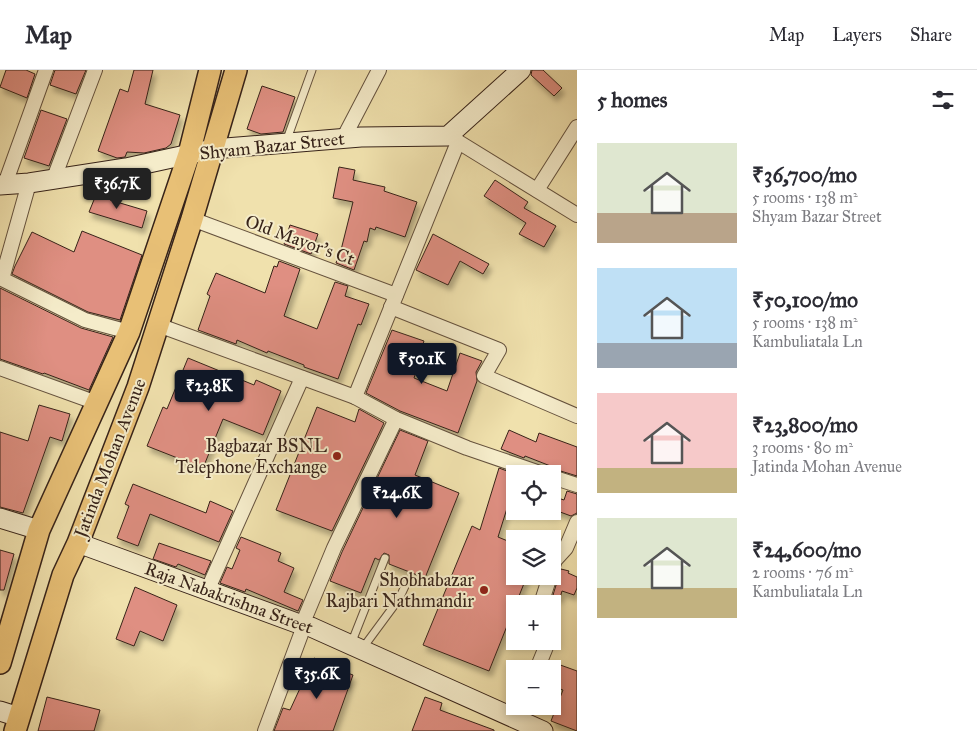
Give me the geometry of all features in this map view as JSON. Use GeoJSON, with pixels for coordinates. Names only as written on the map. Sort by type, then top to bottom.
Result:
{"type":"FeatureCollection","features":[{"type":"Feature","properties":{"kind":"main road"},"geometry":{"type":"LineString","coordinates":[[0,663],[39,530],[129,332],[189,154],[210,70]]}},
{"type":"Feature","properties":{"kind":"main road","name":"Jatinda Mohan Avenue"},"geometry":{"type":"LineString","coordinates":[[11,720],[63,575],[78,543],[138,387],[192,219],[236,70]]}},
{"type":"Feature","properties":{"kind":"street"},"geometry":{"type":"LineString","coordinates":[[2,184],[46,70]]}},
{"type":"Feature","properties":{"kind":"street"},"geometry":{"type":"LineString","coordinates":[[54,178],[95,70]]}},
{"type":"Feature","properties":{"kind":"street"},"geometry":{"type":"LineString","coordinates":[[343,138],[379,70]]}},
{"type":"Feature","properties":{"kind":"street"},"geometry":{"type":"LineString","coordinates":[[355,397],[453,139],[521,70]]}},
{"type":"Feature","properties":{"kind":"street"},"geometry":{"type":"LineString","coordinates":[[536,190],[577,127]]}},
{"type":"Feature","properties":{"kind":"street","name":"Shyam Bazar Street"},"geometry":{"type":"LineString","coordinates":[[2,184],[126,168],[213,149],[343,138],[453,139]]}},
{"type":"Feature","properties":{"kind":"street"},"geometry":{"type":"LineString","coordinates":[[453,139],[577,215]]}},
{"type":"Feature","properties":{"kind":"street"},"geometry":{"type":"LineString","coordinates":[[29,182],[2,279],[85,320],[129,332]]}},
{"type":"Feature","properties":{"kind":"street","name":"Old Mayor's Ct"},"geometry":{"type":"LineString","coordinates":[[192,219],[393,301],[498,350],[484,376],[577,416]]}},
{"type":"Feature","properties":{"kind":"street"},"geometry":{"type":"LineString","coordinates":[[158,325],[355,397],[396,419],[467,448],[517,465]]}},
{"type":"Feature","properties":{"kind":"street"},"geometry":{"type":"LineString","coordinates":[[0,368],[97,403]]}},
{"type":"Feature","properties":{"kind":"street"},"geometry":{"type":"LineString","coordinates":[[207,591],[302,378]]}},
{"type":"Feature","properties":{"kind":"street"},"geometry":{"type":"LineString","coordinates":[[265,731],[334,548],[396,419]]}},
{"type":"Feature","properties":{"kind":"street"},"geometry":{"type":"LineString","coordinates":[[561,480],[577,485]]}},
{"type":"Feature","properties":{"kind":"street"},"geometry":{"type":"LineString","coordinates":[[0,518],[39,530]]}},
{"type":"Feature","properties":{"kind":"street"},"geometry":{"type":"LineString","coordinates":[[561,554],[566,548],[577,522]]}},
{"type":"Feature","properties":{"kind":"street","name":"Raja Nabakrishna Street"},"geometry":{"type":"LineString","coordinates":[[78,543],[303,626],[311,627],[506,708]]}},
{"type":"Feature","properties":{"kind":"street","name":"Raja Nabakrishna Street"},"geometry":{"type":"LineString","coordinates":[[522,715],[543,731]]}},
{"type":"Feature","properties":{"kind":"lane"},"geometry":{"type":"LineString","coordinates":[[286,142],[312,70]]}},
{"type":"Feature","properties":{"kind":"lane"},"geometry":{"type":"LineString","coordinates":[[356,647],[385,558]]}},
{"type":"Feature","properties":{"kind":"lane"},"geometry":{"type":"LineString","coordinates":[[356,647],[399,599],[406,584]]}},
{"type":"Feature","properties":{"kind":"building"},"geometry":{"type":"Polygon","coordinates":[[[6,70],[26,70],[35,74],[27,98],[0,87],[6,70]]]}},
{"type":"Feature","properties":{"kind":"building"},"geometry":{"type":"Polygon","coordinates":[[[55,70],[86,70],[76,94],[50,85],[55,70]]]}},
{"type":"Feature","properties":{"kind":"building"},"geometry":{"type":"Polygon","coordinates":[[[134,70],[153,70],[145,104],[180,115],[171,144],[166,148],[144,153],[127,152],[125,157],[117,158],[98,151],[120,89],[128,92],[134,70]]]}},
{"type":"Feature","properties":{"kind":"building"},"geometry":{"type":"Polygon","coordinates":[[[532,70],[543,70],[562,88],[554,96],[531,75],[532,70]]]}},
{"type":"Feature","properties":{"kind":"building"},"geometry":{"type":"Polygon","coordinates":[[[262,86],[295,97],[283,132],[261,134],[247,129],[262,86]]]}},
{"type":"Feature","properties":{"kind":"building"},"geometry":{"type":"Polygon","coordinates":[[[41,110],[67,119],[49,166],[24,158],[41,110]]]}},
{"type":"Feature","properties":{"kind":"building"},"geometry":{"type":"Polygon","coordinates":[[[339,167],[355,170],[353,180],[385,187],[384,191],[417,202],[405,237],[376,227],[375,230],[370,228],[367,242],[364,241],[354,270],[336,263],[353,202],[333,198],[339,167]]]}},
{"type":"Feature","properties":{"kind":"building"},"geometry":{"type":"Polygon","coordinates":[[[495,180],[528,202],[524,208],[556,226],[544,247],[519,234],[526,223],[484,196],[495,180]]]}},
{"type":"Feature","properties":{"kind":"building"},"geometry":{"type":"Polygon","coordinates":[[[98,190],[112,195],[110,200],[147,211],[142,228],[89,212],[98,190]]]}},
{"type":"Feature","properties":{"kind":"building"},"geometry":{"type":"Polygon","coordinates":[[[290,225],[318,234],[311,254],[284,244],[290,225]]]}},
{"type":"Feature","properties":{"kind":"building"},"geometry":{"type":"Polygon","coordinates":[[[82,231],[142,255],[120,320],[88,312],[12,274],[32,232],[74,252],[82,231]]]}},
{"type":"Feature","properties":{"kind":"building"},"geometry":{"type":"Polygon","coordinates":[[[433,234],[489,264],[483,274],[460,261],[448,285],[416,270],[433,234]]]}},
{"type":"Feature","properties":{"kind":"building"},"geometry":{"type":"Polygon","coordinates":[[[279,261],[300,269],[284,316],[317,329],[335,282],[348,286],[345,296],[369,304],[361,325],[358,324],[338,379],[237,340],[236,344],[198,330],[210,296],[207,294],[216,273],[265,293],[274,266],[277,267],[279,261]]]}},
{"type":"Feature","properties":{"kind":"building"},"geometry":{"type":"Polygon","coordinates":[[[0,288],[81,328],[113,337],[89,390],[0,359],[0,288]]]}},
{"type":"Feature","properties":{"kind":"building"},"geometry":{"type":"Polygon","coordinates":[[[392,330],[424,341],[413,371],[416,372],[414,378],[447,391],[460,353],[482,361],[476,372],[477,381],[458,433],[400,411],[366,393],[392,330]]]}},
{"type":"Feature","properties":{"kind":"building"},"geometry":{"type":"Polygon","coordinates":[[[188,358],[254,385],[256,380],[281,391],[263,435],[223,419],[203,468],[147,446],[163,407],[167,409],[188,358]]]}},
{"type":"Feature","properties":{"kind":"building"},"geometry":{"type":"Polygon","coordinates":[[[39,405],[70,414],[62,441],[50,437],[23,513],[0,507],[0,432],[28,441],[39,405]]]}},
{"type":"Feature","properties":{"kind":"building"},"geometry":{"type":"Polygon","coordinates":[[[317,407],[355,422],[359,409],[384,423],[332,531],[276,510],[317,407]]]}},
{"type":"Feature","properties":{"kind":"building"},"geometry":{"type":"Polygon","coordinates":[[[400,430],[428,441],[415,475],[459,493],[425,578],[389,564],[389,555],[384,553],[379,560],[375,558],[361,593],[330,581],[400,430]]]}},
{"type":"Feature","properties":{"kind":"building"},"geometry":{"type":"Polygon","coordinates":[[[509,430],[536,442],[539,433],[577,447],[577,476],[561,471],[561,465],[548,465],[501,449],[509,430]]]}},
{"type":"Feature","properties":{"kind":"building","name":"Shobhabazar Rajbari Nathmandir"},"geometry":{"type":"Polygon","coordinates":[[[499,468],[506,471],[506,512],[498,537],[506,540],[506,585],[523,585],[519,595],[506,595],[506,628],[489,671],[423,645],[472,526],[480,530],[499,468]]]}},
{"type":"Feature","properties":{"kind":"building"},"geometry":{"type":"Polygon","coordinates":[[[133,484],[206,513],[210,501],[233,511],[219,542],[150,514],[138,546],[117,538],[129,506],[125,504],[133,484]]]}},
{"type":"Feature","properties":{"kind":"building"},"geometry":{"type":"Polygon","coordinates":[[[567,491],[577,494],[577,513],[571,516],[561,512],[561,499],[564,500],[567,491]]]}},
{"type":"Feature","properties":{"kind":"building"},"geometry":{"type":"Polygon","coordinates":[[[241,537],[281,553],[278,561],[294,568],[284,592],[303,600],[298,611],[246,589],[245,592],[220,583],[227,567],[232,569],[240,550],[236,548],[241,537]]]}},
{"type":"Feature","properties":{"kind":"building"},"geometry":{"type":"Polygon","coordinates":[[[159,543],[211,561],[205,575],[178,564],[176,567],[153,559],[159,543]]]}},
{"type":"Feature","properties":{"kind":"building"},"geometry":{"type":"Polygon","coordinates":[[[0,550],[14,554],[4,590],[0,590],[0,550]]]}},
{"type":"Feature","properties":{"kind":"building"},"geometry":{"type":"Polygon","coordinates":[[[561,569],[569,571],[568,573],[577,577],[577,588],[574,595],[562,591],[561,595],[553,595],[556,585],[561,585],[561,569]]]}},
{"type":"Feature","properties":{"kind":"building"},"geometry":{"type":"Polygon","coordinates":[[[135,587],[177,605],[163,641],[140,631],[134,646],[116,639],[135,587]]]}},
{"type":"Feature","properties":{"kind":"building"},"geometry":{"type":"Polygon","coordinates":[[[314,658],[326,663],[326,665],[353,675],[333,731],[274,731],[283,708],[290,710],[314,658]]]}},
{"type":"Feature","properties":{"kind":"building"},"geometry":{"type":"Polygon","coordinates":[[[561,665],[577,671],[577,731],[551,721],[553,715],[561,715],[561,695],[563,690],[561,689],[561,665]]]}},
{"type":"Feature","properties":{"kind":"building"},"geometry":{"type":"Polygon","coordinates":[[[47,697],[100,710],[94,731],[38,731],[47,697]]]}},
{"type":"Feature","properties":{"kind":"building"},"geometry":{"type":"Polygon","coordinates":[[[425,697],[442,703],[440,710],[494,731],[412,731],[425,697]]]}},
{"type":"Feature","properties":{"kind":"place","name":"Bagbazar BSNL Telephone Exchange"},"geometry":{"type":"Point","coordinates":[337,456]}},
{"type":"Feature","properties":{"kind":"place","name":"Shobhabazar Rajbari Nathmandir"},"geometry":{"type":"Point","coordinates":[484,590]}}]}
